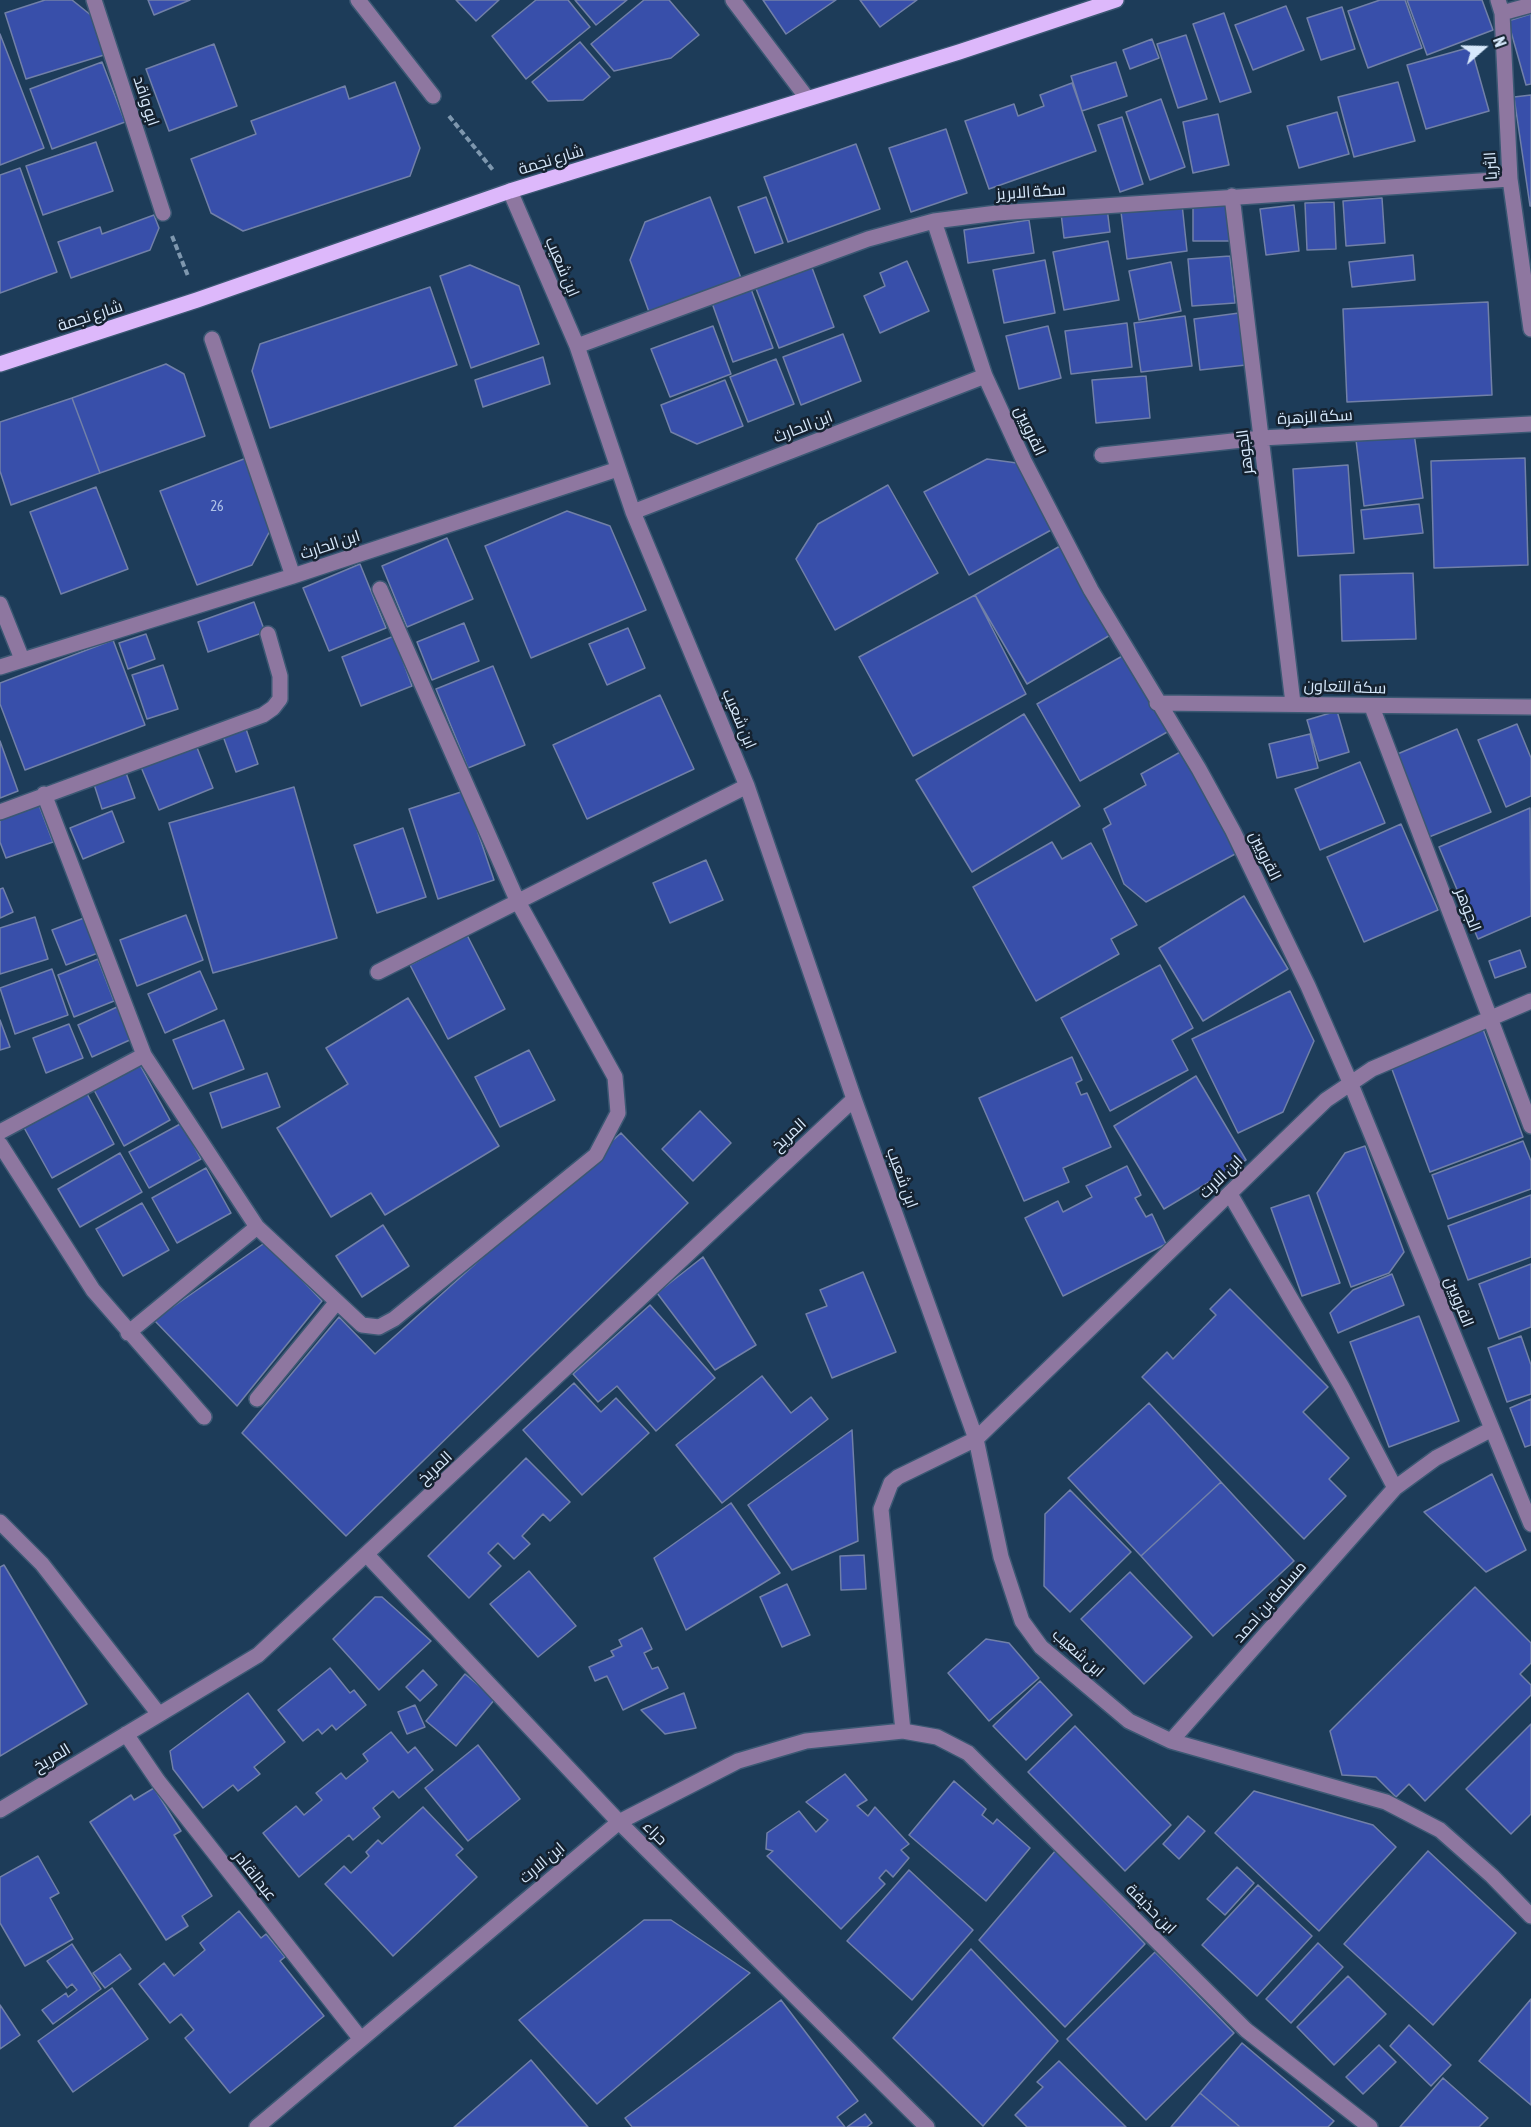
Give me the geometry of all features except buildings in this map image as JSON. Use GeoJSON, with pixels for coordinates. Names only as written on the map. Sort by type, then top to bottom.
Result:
{"type":"FeatureCollection","features":[{"type":"Feature","properties":{"kind":"main road","name":"شارع نجمة"},"geometry":{"type":"LineString","coordinates":[[0,364],[197,300],[510,191],[1116,0]]}},
{"type":"Feature","properties":{"kind":"street","name":"ابو واقد"},"geometry":{"type":"LineString","coordinates":[[94,0],[163,213]]}},
{"type":"Feature","properties":{"kind":"street"},"geometry":{"type":"LineString","coordinates":[[358,0],[434,96]]}},
{"type":"Feature","properties":{"kind":"street"},"geometry":{"type":"LineString","coordinates":[[733,0],[807,98]]}},
{"type":"Feature","properties":{"kind":"street"},"geometry":{"type":"LineString","coordinates":[[1500,7],[1531,5]]}},
{"type":"Feature","properties":{"kind":"street","name":"الثريا"},"geometry":{"type":"LineString","coordinates":[[1500,7],[1510,179],[1531,329]]}},
{"type":"Feature","properties":{"kind":"street","name":"سكة الابريز"},"geometry":{"type":"LineString","coordinates":[[577,346],[868,238],[934,221],[998,213],[1510,179]]}},
{"type":"Feature","properties":{"kind":"street","name":"ابن شعيب"},"geometry":{"type":"LineString","coordinates":[[510,191],[577,346],[633,512],[747,786],[854,1099],[976,1439],[1001,1557],[1022,1621],[1041,1647],[1128,1721],[1171,1741],[1386,1802],[1440,1830],[1492,1876],[1531,1916]]}},
{"type":"Feature","properties":{"kind":"street","name":"الجوهر"},"geometry":{"type":"LineString","coordinates":[[1232,196],[1293,703]]}},
{"type":"Feature","properties":{"kind":"street","name":"القرويين"},"geometry":{"type":"LineString","coordinates":[[934,221],[986,376],[1024,461],[1066,543],[1233,831],[1308,986],[1350,1082],[1531,1524]]}},
{"type":"Feature","properties":{"kind":"street","name":"ابن الحارث"},"geometry":{"type":"LineString","coordinates":[[212,339],[293,576]]}},
{"type":"Feature","properties":{"kind":"street","name":"ابن الحارث"},"geometry":{"type":"LineString","coordinates":[[633,512],[986,376]]}},
{"type":"Feature","properties":{"kind":"street","name":"سكة الزهرة"},"geometry":{"type":"LineString","coordinates":[[1102,455],[1261,438],[1531,424]]}},
{"type":"Feature","properties":{"kind":"street","name":"ابن الحارث"},"geometry":{"type":"LineString","coordinates":[[0,667],[293,576],[618,469]]}},
{"type":"Feature","properties":{"kind":"street"},"geometry":{"type":"LineString","coordinates":[[44,794],[144,1055],[257,1227],[362,1325],[378,1327],[394,1319],[596,1155],[618,1113],[615,1077],[517,900],[380,589]]}},
{"type":"Feature","properties":{"kind":"street"},"geometry":{"type":"LineString","coordinates":[[0,604],[22,659]]}},
{"type":"Feature","properties":{"kind":"street"},"geometry":{"type":"LineString","coordinates":[[0,812],[263,715],[280,699],[280,676],[268,634]]}},
{"type":"Feature","properties":{"kind":"street","name":"سكة التعاون"},"geometry":{"type":"LineString","coordinates":[[1157,703],[1531,707]]}},
{"type":"Feature","properties":{"kind":"street","name":"الجوهر"},"geometry":{"type":"LineString","coordinates":[[1372,707],[1531,1126]]}},
{"type":"Feature","properties":{"kind":"street"},"geometry":{"type":"LineString","coordinates":[[378,972],[747,786]]}},
{"type":"Feature","properties":{"kind":"street","name":"ابن الارت"},"geometry":{"type":"LineString","coordinates":[[257,2127],[619,1822],[738,1761],[806,1741],[903,1731],[881,1509],[891,1483],[898,1477],[976,1439],[1326,1100],[1372,1069],[1531,1001]]}},
{"type":"Feature","properties":{"kind":"street"},"geometry":{"type":"LineString","coordinates":[[0,1132],[144,1055]]}},
{"type":"Feature","properties":{"kind":"street","name":"المريخ"},"geometry":{"type":"LineString","coordinates":[[0,1810],[258,1655],[368,1555],[854,1099]]}},
{"type":"Feature","properties":{"kind":"street"},"geometry":{"type":"LineString","coordinates":[[0,1144],[93,1290],[128,1333],[204,1417]]}},
{"type":"Feature","properties":{"kind":"street"},"geometry":{"type":"LineString","coordinates":[[1230,1194],[1342,1387],[1395,1488]]}},
{"type":"Feature","properties":{"kind":"street"},"geometry":{"type":"LineString","coordinates":[[128,1333],[257,1227]]}},
{"type":"Feature","properties":{"kind":"street"},"geometry":{"type":"LineString","coordinates":[[257,1399],[336,1303]]}},
{"type":"Feature","properties":{"kind":"street","name":"مسلمة بن احمد"},"geometry":{"type":"LineString","coordinates":[[1171,1741],[1395,1488],[1436,1458],[1492,1429]]}},
{"type":"Feature","properties":{"kind":"street"},"geometry":{"type":"LineString","coordinates":[[0,1522],[42,1564],[158,1713]]}},
{"type":"Feature","properties":{"kind":"street","name":"حراء"},"geometry":{"type":"LineString","coordinates":[[368,1555],[619,1822],[927,2127]]}},
{"type":"Feature","properties":{"kind":"street","name":"ابن حذيفة"},"geometry":{"type":"LineString","coordinates":[[903,1731],[937,1737],[968,1753],[1246,2030],[1370,2127]]}},
{"type":"Feature","properties":{"kind":"street","name":"عبدالقادر"},"geometry":{"type":"LineString","coordinates":[[126,1734],[158,1781],[360,2038]]}},
{"type":"Feature","properties":{"kind":"path"},"geometry":{"type":"LineString","coordinates":[[434,96],[510,191]]}}]}
